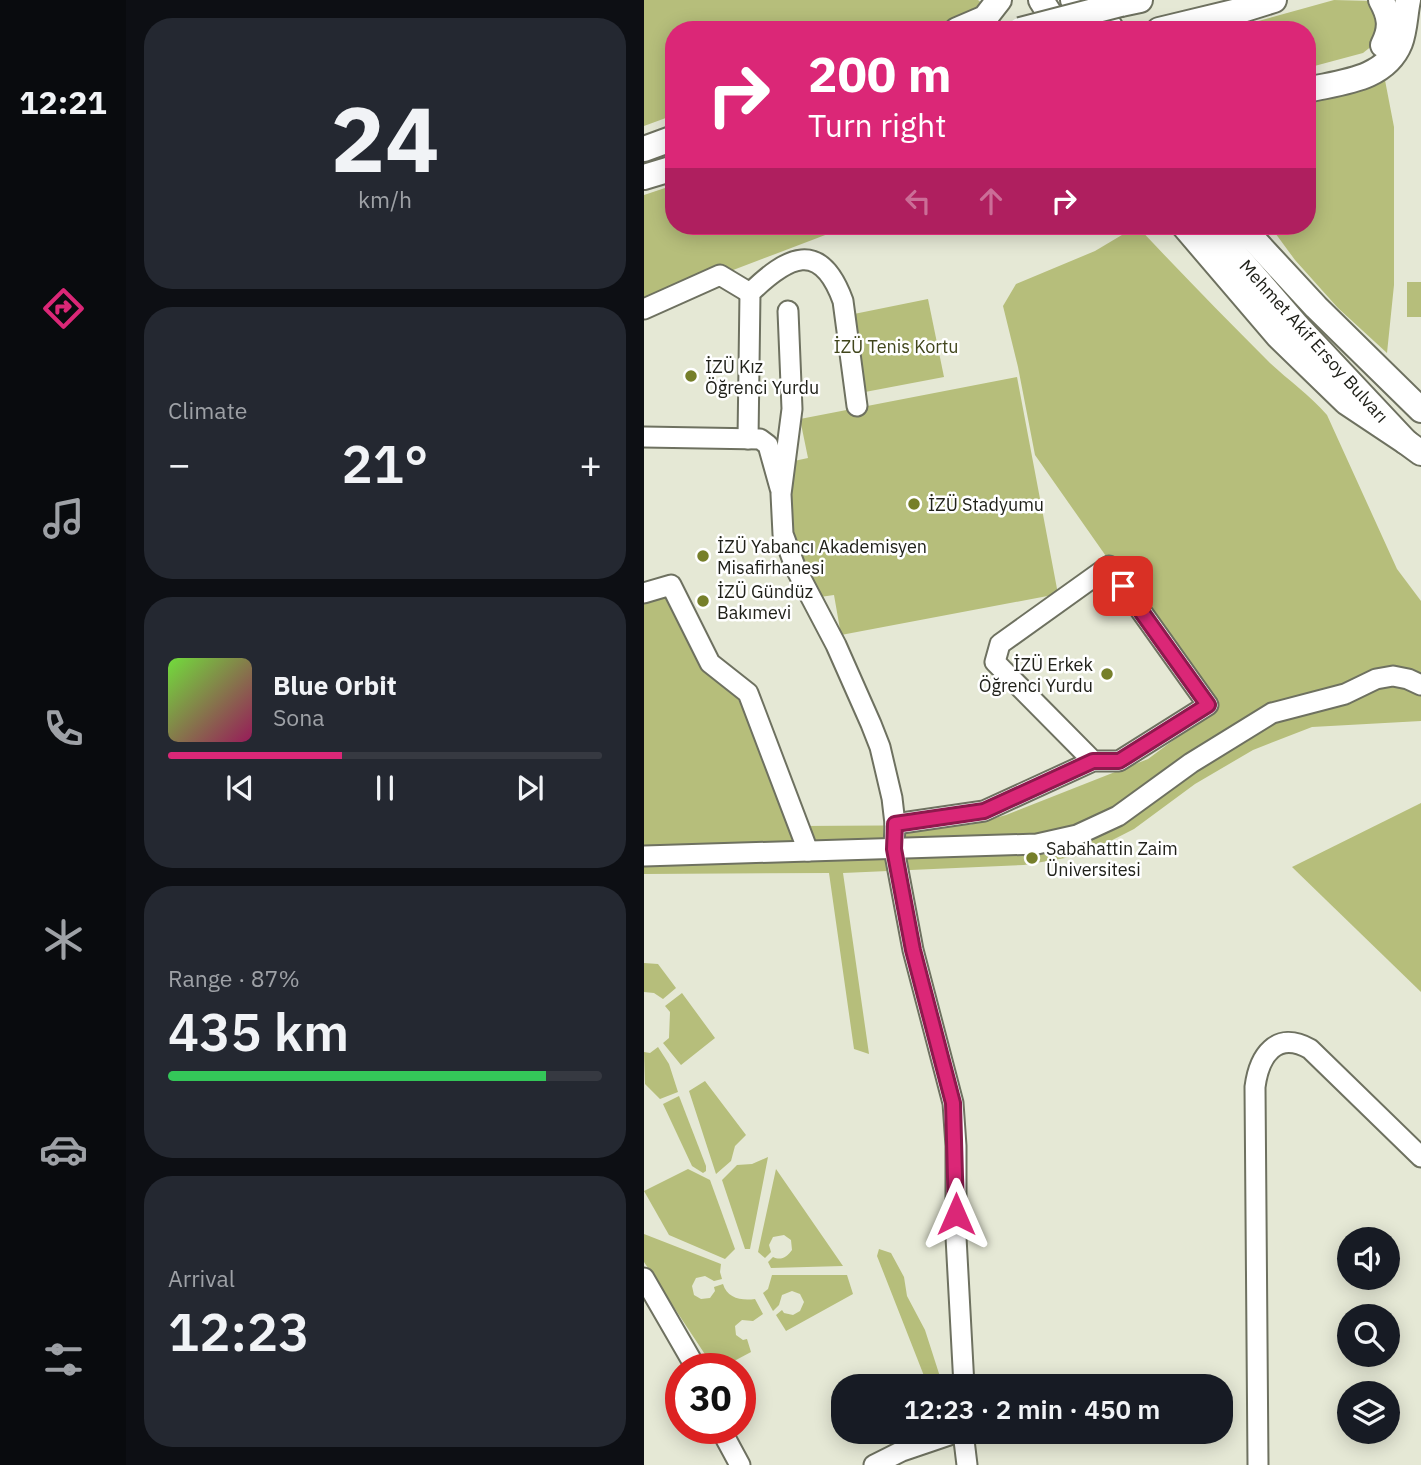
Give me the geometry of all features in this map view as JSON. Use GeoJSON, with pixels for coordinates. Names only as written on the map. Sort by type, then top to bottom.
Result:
{"type":"FeatureCollection","features":[{"type":"Feature","properties":{"kind":"main road"},"geometry":{"type":"LineString","coordinates":[[978,21],[985,18],[999,0]]}},
{"type":"Feature","properties":{"kind":"main road"},"geometry":{"type":"LineString","coordinates":[[1024,0],[1037,21]]}},
{"type":"Feature","properties":{"kind":"main road"},"geometry":{"type":"LineString","coordinates":[[1041,0],[1054,21]]}},
{"type":"Feature","properties":{"kind":"main road"},"geometry":{"type":"LineString","coordinates":[[1073,0],[1086,21]]}},
{"type":"Feature","properties":{"kind":"main road"},"geometry":{"type":"LineString","coordinates":[[1093,0],[1106,21]]}},
{"type":"Feature","properties":{"kind":"main road"},"geometry":{"type":"LineString","coordinates":[[1196,21],[1274,0]]}},
{"type":"Feature","properties":{"kind":"main road"},"geometry":{"type":"LineString","coordinates":[[1316,75],[1362,63],[1379,51],[1389,33],[1389,15],[1381,0]]}},
{"type":"Feature","properties":{"kind":"main road"},"geometry":{"type":"LineString","coordinates":[[1316,88],[1366,76],[1394,55],[1401,41],[1408,0]]}},
{"type":"Feature","properties":{"kind":"main road"},"geometry":{"type":"LineString","coordinates":[[1055,21],[1128,2]]}},
{"type":"Feature","properties":{"kind":"main road"},"geometry":{"type":"LineString","coordinates":[[644,149],[665,141]]}},
{"type":"Feature","properties":{"kind":"main road"},"geometry":{"type":"LineString","coordinates":[[644,177],[665,170]]}},
{"type":"Feature","properties":{"kind":"main road"},"geometry":{"type":"LineString","coordinates":[[1192,235],[1278,336],[1346,402],[1414,448]]}},
{"type":"Feature","properties":{"kind":"main road","name":"Mehmet Akif Ersoy Bulvarı"},"geometry":{"type":"LineString","coordinates":[[1219,235],[1299,328],[1414,448]]}},
{"type":"Feature","properties":{"kind":"main road","name":"Mehmet Akif Ersoy Bulvarı"},"geometry":{"type":"LineString","coordinates":[[1249,235],[1316,307],[1421,410]]}},
{"type":"Feature","properties":{"kind":"main road"},"geometry":{"type":"LineString","coordinates":[[1255,235],[1263,250]]}},
{"type":"Feature","properties":{"kind":"street"},"geometry":{"type":"LineString","coordinates":[[748,439],[750,293],[789,261],[813,262],[823,268],[839,289],[844,301],[856,406]]}},
{"type":"Feature","properties":{"kind":"street"},"geometry":{"type":"LineString","coordinates":[[644,310],[720,275],[750,293]]}},
{"type":"Feature","properties":{"kind":"street"},"geometry":{"type":"LineString","coordinates":[[788,311],[792,409],[782,494],[783,534],[788,552],[836,645],[871,724],[887,772],[895,824],[894,849],[913,950],[953,1103],[956,1237],[963,1374]]}},
{"type":"Feature","properties":{"kind":"street"},"geometry":{"type":"LineString","coordinates":[[644,437],[760,439],[768,445],[782,494]]}},
{"type":"Feature","properties":{"kind":"street"},"geometry":{"type":"LineString","coordinates":[[895,824],[984,811],[1093,761],[1119,761],[1208,705],[1109,566],[1000,644],[995,662],[1093,761]]}},
{"type":"Feature","properties":{"kind":"street"},"geometry":{"type":"LineString","coordinates":[[645,589],[671,585],[710,663],[748,693],[808,851]]}},
{"type":"Feature","properties":{"kind":"street"},"geometry":{"type":"LineString","coordinates":[[644,856],[1037,844],[1077,835],[1118,816],[1191,763],[1272,713],[1345,694],[1376,678],[1393,676],[1421,685]]}},
{"type":"Feature","properties":{"kind":"street"},"geometry":{"type":"LineString","coordinates":[[1258,1465],[1255,1087],[1262,1059],[1279,1044],[1301,1044],[1310,1049],[1421,1157]]}},
{"type":"Feature","properties":{"kind":"street"},"geometry":{"type":"LineString","coordinates":[[644,1278],[687,1353]]}},
{"type":"Feature","properties":{"kind":"street"},"geometry":{"type":"LineString","coordinates":[[729,1444],[740,1465]]}},
{"type":"Feature","properties":{"kind":"street"},"geometry":{"type":"LineString","coordinates":[[874,1465],[924,1444]]}},
{"type":"Feature","properties":{"kind":"street"},"geometry":{"type":"LineString","coordinates":[[963,1444],[967,1465]]}},
{"type":"Feature","properties":{"kind":"green space"},"geometry":{"type":"Polygon","coordinates":[[[644,0],[978,0],[984,5],[962,21],[665,21],[665,118],[644,126],[644,0]]]}},
{"type":"Feature","properties":{"kind":"green space"},"geometry":{"type":"Polygon","coordinates":[[[1334,0],[1371,1],[1381,24],[1373,45],[1363,53],[1316,66],[1316,21],[1258,21],[1334,0]]]}},
{"type":"Feature","properties":{"kind":"green space"},"geometry":{"type":"Polygon","coordinates":[[[1384,75],[1394,127],[1394,285],[1387,353],[1338,308],[1277,235],[1316,235],[1316,96],[1384,75]]]}},
{"type":"Feature","properties":{"kind":"green space"},"geometry":{"type":"Polygon","coordinates":[[[665,188],[665,235],[825,235],[644,304],[644,195],[665,188]]]}},
{"type":"Feature","properties":{"kind":"green space"},"geometry":{"type":"Polygon","coordinates":[[[1122,235],[1146,235],[1268,361],[1327,415],[1397,569],[1421,601],[1421,721],[1312,727],[1253,750],[1195,784],[1134,829],[1083,855],[1024,865],[843,873],[869,1054],[854,1049],[829,873],[644,874],[644,593],[671,585],[710,663],[748,693],[799,826],[969,825],[1006,815],[1148,759],[1214,710],[1035,455],[1003,306],[1016,284],[1095,251],[1122,235]]]}},
{"type":"Feature","properties":{"kind":"green space"},"geometry":{"type":"Polygon","coordinates":[[[1407,282],[1421,282],[1421,317],[1407,317],[1407,282]]]}},
{"type":"Feature","properties":{"kind":"green space","name":"İZÜ Tenis Kortu"},"geometry":{"type":"Polygon","coordinates":[[[928,299],[944,377],[865,392],[849,315],[928,299]]]}},
{"type":"Feature","properties":{"kind":"green space","name":"İZÜ Stadyumu"},"geometry":{"type":"Polygon","coordinates":[[[1017,377],[1058,594],[841,635],[834,595],[820,597],[788,533],[786,514],[794,461],[808,458],[800,419],[1017,377]]]}},
{"type":"Feature","properties":{"kind":"green space"},"geometry":{"type":"Polygon","coordinates":[[[1421,803],[1421,992],[1292,867],[1421,803]]]}},
{"type":"Feature","properties":{"kind":"green space"},"geometry":{"type":"Polygon","coordinates":[[[644,963],[658,964],[676,988],[663,999],[654,993],[644,992],[644,963]]]}},
{"type":"Feature","properties":{"kind":"green space"},"geometry":{"type":"Polygon","coordinates":[[[682,993],[715,1038],[681,1065],[663,1043],[669,1038],[670,1012],[665,1006],[682,993]]]}},
{"type":"Feature","properties":{"kind":"green space"},"geometry":{"type":"Polygon","coordinates":[[[658,1047],[669,1064],[678,1092],[660,1099],[645,1084],[644,1052],[650,1053],[658,1047]]]}},
{"type":"Feature","properties":{"kind":"green space"},"geometry":{"type":"Polygon","coordinates":[[[705,1081],[746,1135],[735,1146],[731,1161],[716,1174],[689,1091],[705,1081]]]}},
{"type":"Feature","properties":{"kind":"green space"},"geometry":{"type":"Polygon","coordinates":[[[679,1096],[706,1166],[703,1173],[692,1166],[663,1104],[679,1096]]]}},
{"type":"Feature","properties":{"kind":"green space"},"geometry":{"type":"Polygon","coordinates":[[[768,1157],[750,1249],[745,1249],[722,1180],[737,1165],[752,1164],[768,1157]]]}},
{"type":"Feature","properties":{"kind":"green space"},"geometry":{"type":"Polygon","coordinates":[[[688,1169],[710,1180],[735,1249],[725,1259],[669,1235],[644,1191],[688,1169]]]}},
{"type":"Feature","properties":{"kind":"green space"},"geometry":{"type":"Polygon","coordinates":[[[776,1169],[843,1266],[771,1268],[768,1262],[773,1257],[784,1258],[792,1250],[791,1240],[784,1235],[773,1237],[769,1245],[771,1252],[765,1258],[758,1252],[776,1169]]]}},
{"type":"Feature","properties":{"kind":"green space"},"geometry":{"type":"Polygon","coordinates":[[[644,1234],[721,1264],[722,1279],[714,1281],[705,1276],[696,1278],[692,1286],[694,1295],[701,1299],[710,1298],[715,1291],[714,1287],[723,1284],[735,1298],[755,1299],[763,1314],[753,1321],[742,1320],[735,1326],[736,1335],[743,1340],[747,1339],[751,1352],[704,1353],[644,1262],[644,1234]]]}},
{"type":"Feature","properties":{"kind":"green space"},"geometry":{"type":"Polygon","coordinates":[[[879,1249],[891,1253],[904,1277],[907,1296],[925,1330],[939,1374],[923,1374],[877,1256],[879,1249]]]}},
{"type":"Feature","properties":{"kind":"green space"},"geometry":{"type":"Polygon","coordinates":[[[772,1275],[847,1275],[853,1294],[786,1331],[776,1315],[782,1310],[793,1315],[800,1311],[804,1302],[800,1294],[792,1291],[782,1295],[779,1305],[773,1311],[763,1293],[768,1289],[772,1275]]]}},
{"type":"Feature","properties":{"kind":"place","name":"İZÜ Kız Öğrenci Yurdu"},"geometry":{"type":"Point","coordinates":[691,376]}},
{"type":"Feature","properties":{"kind":"place","name":"İZÜ Stadyumu"},"geometry":{"type":"Point","coordinates":[914,504]}},
{"type":"Feature","properties":{"kind":"place","name":"İZÜ Yabancı Akademisyen Misafirhanesi"},"geometry":{"type":"Point","coordinates":[703,556]}},
{"type":"Feature","properties":{"kind":"place","name":"İZÜ Gündüz Bakımevi"},"geometry":{"type":"Point","coordinates":[703,601]}},
{"type":"Feature","properties":{"kind":"place","name":"İZÜ Erkek Öğrenci Yurdu"},"geometry":{"type":"Point","coordinates":[1107,674]}},
{"type":"Feature","properties":{"kind":"place","name":"Sabahattin Zaim Üniversitesi"},"geometry":{"type":"Point","coordinates":[1032,858]}},
{"type":"Feature","properties":{"kind":"route"},"geometry":{"type":"LineString","coordinates":[[956,1214],[953,1103],[913,950],[894,849],[895,824],[984,811],[1093,761],[1119,761],[1208,705],[1123,586]]}}]}
